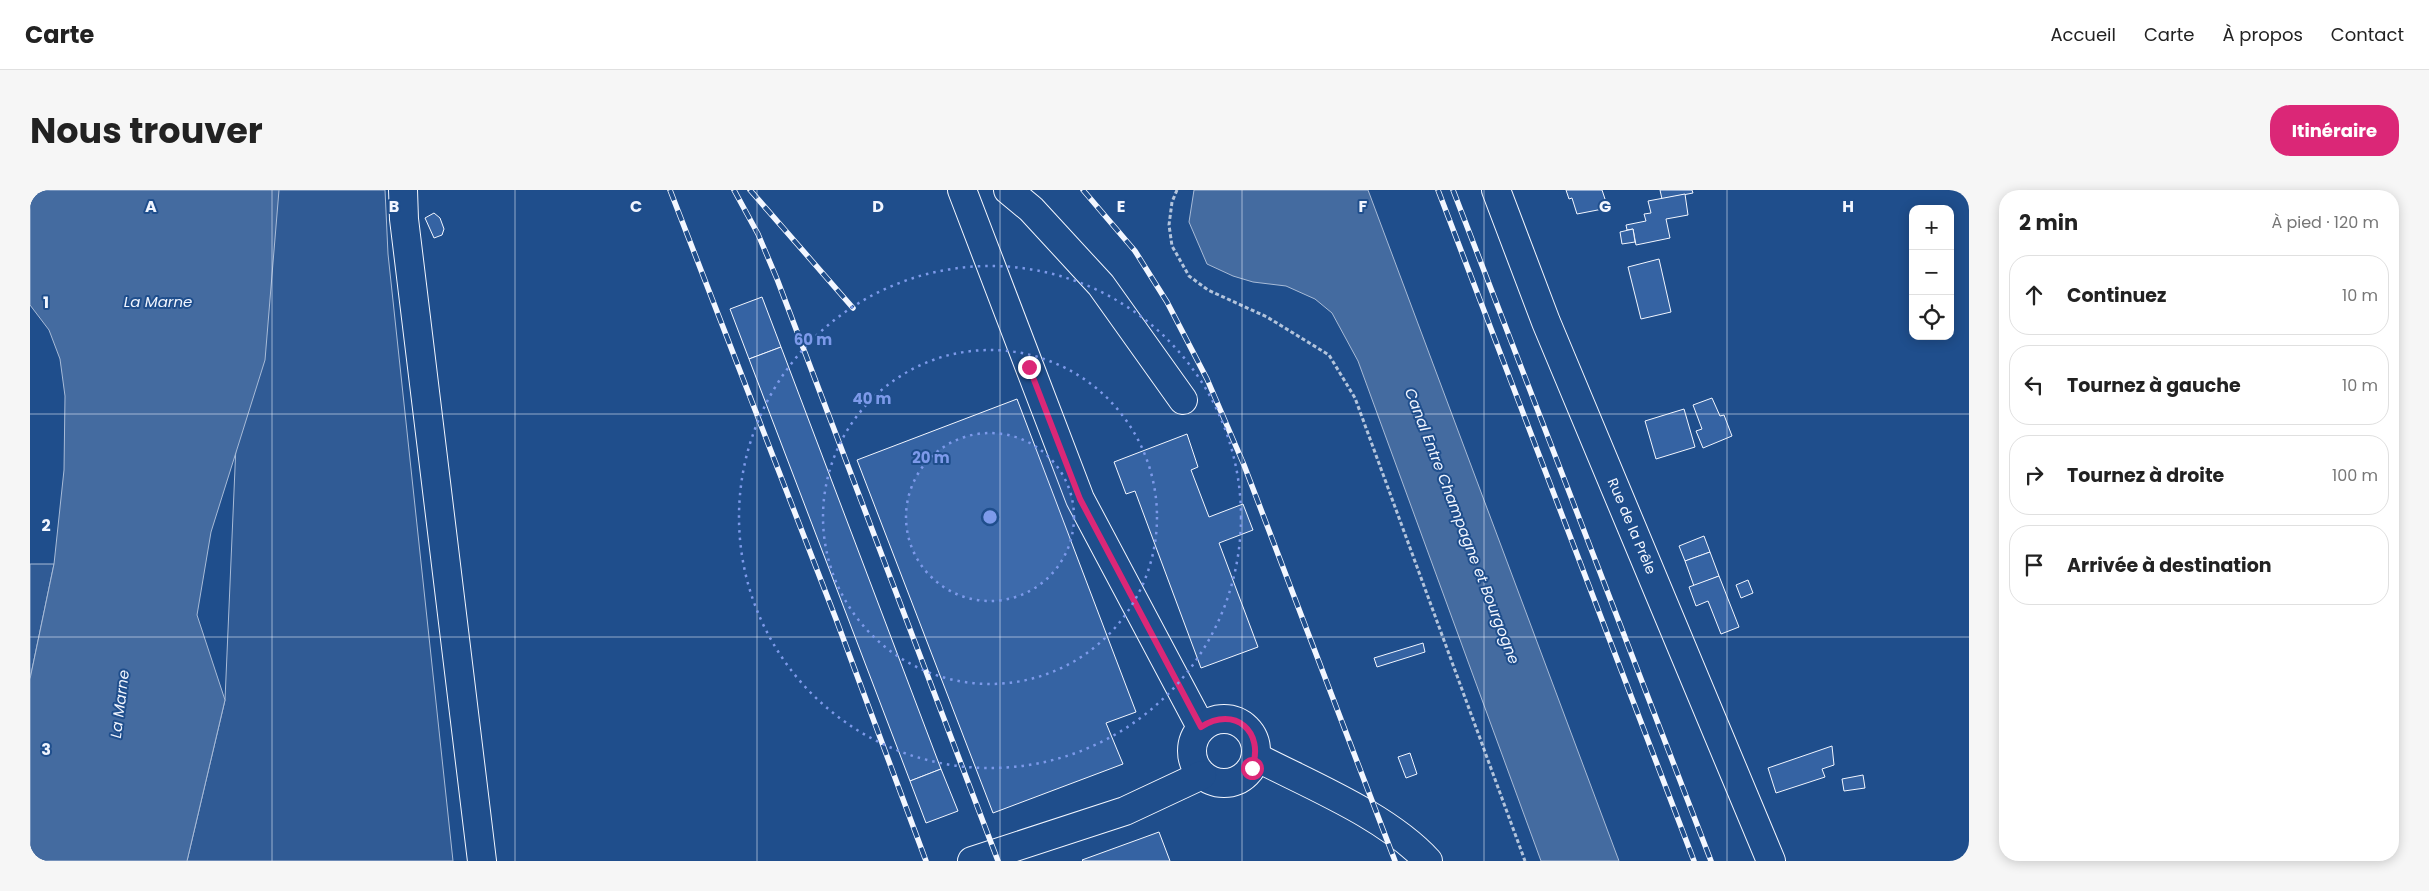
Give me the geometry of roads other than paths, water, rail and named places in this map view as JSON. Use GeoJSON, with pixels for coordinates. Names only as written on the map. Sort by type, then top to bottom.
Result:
{"type":"FeatureCollection","features":[{"type":"Feature","properties":{"kind":"street"},"geometry":{"type":"LineString","coordinates":[[403,190],[404,218],[482,861]]}},
{"type":"Feature","properties":{"kind":"street"},"geometry":{"type":"LineString","coordinates":[[962,190],[1080,499],[1201,727]]}},
{"type":"Feature","properties":{"kind":"street"},"geometry":{"type":"LineString","coordinates":[[1008,190],[1031,209],[1101,285],[1183,400]]}},
{"type":"Feature","properties":{"kind":"street","name":"Rue de la Prêle"},"geometry":{"type":"LineString","coordinates":[[1496,190],[1561,358],[1772,861]]}},
{"type":"Feature","properties":{"kind":"street"},"geometry":{"type":"LineString","coordinates":[[1221,719],[1242,724],[1251,733],[1256,744],[1256,757],[1252,768],[1243,777],[1221,784],[1202,775],[1195,767],[1192,752],[1195,736],[1201,727],[1210,721],[1221,719]]}},
{"type":"Feature","properties":{"kind":"street"},"geometry":{"type":"LineString","coordinates":[[1256,757],[1380,822],[1411,843],[1428,861]]}},
{"type":"Feature","properties":{"kind":"street"},"geometry":{"type":"LineString","coordinates":[[972,861],[1125,811],[1202,775]]}},
{"type":"Feature","properties":{"kind":"water","name":"La Marne"},"geometry":{"type":"Polygon","coordinates":[[[30,190],[279,190],[265,360],[211,532],[197,615],[225,700],[187,861],[30,861],[30,679],[54,564],[64,470],[65,396],[60,359],[49,330],[30,305],[30,190]]]}},
{"type":"Feature","properties":{"kind":"water","name":"Canal Entre Champagne et Bourgogne"},"geometry":{"type":"Polygon","coordinates":[[[1194,190],[1368,190],[1619,861],[1541,861],[1358,361],[1332,313],[1315,299],[1286,286],[1253,282],[1233,276],[1207,264],[1189,222],[1194,190]]]}},
{"type":"Feature","properties":{"kind":"railway"},"geometry":{"type":"LineString","coordinates":[[670,190],[836,619],[926,861]]}},
{"type":"Feature","properties":{"kind":"railway"},"geometry":{"type":"LineString","coordinates":[[734,190],[758,234],[777,279],[998,861]]}},
{"type":"Feature","properties":{"kind":"railway"},"geometry":{"type":"LineString","coordinates":[[750,190],[853,308]]}},
{"type":"Feature","properties":{"kind":"railway"},"geometry":{"type":"LineString","coordinates":[[1083,190],[1135,251],[1167,302],[1207,379],[1244,465],[1395,861]]}},
{"type":"Feature","properties":{"kind":"railway"},"geometry":{"type":"LineString","coordinates":[[1438,190],[1694,861]]}},
{"type":"Feature","properties":{"kind":"railway"},"geometry":{"type":"LineString","coordinates":[[1453,190],[1711,861]]}}]}
